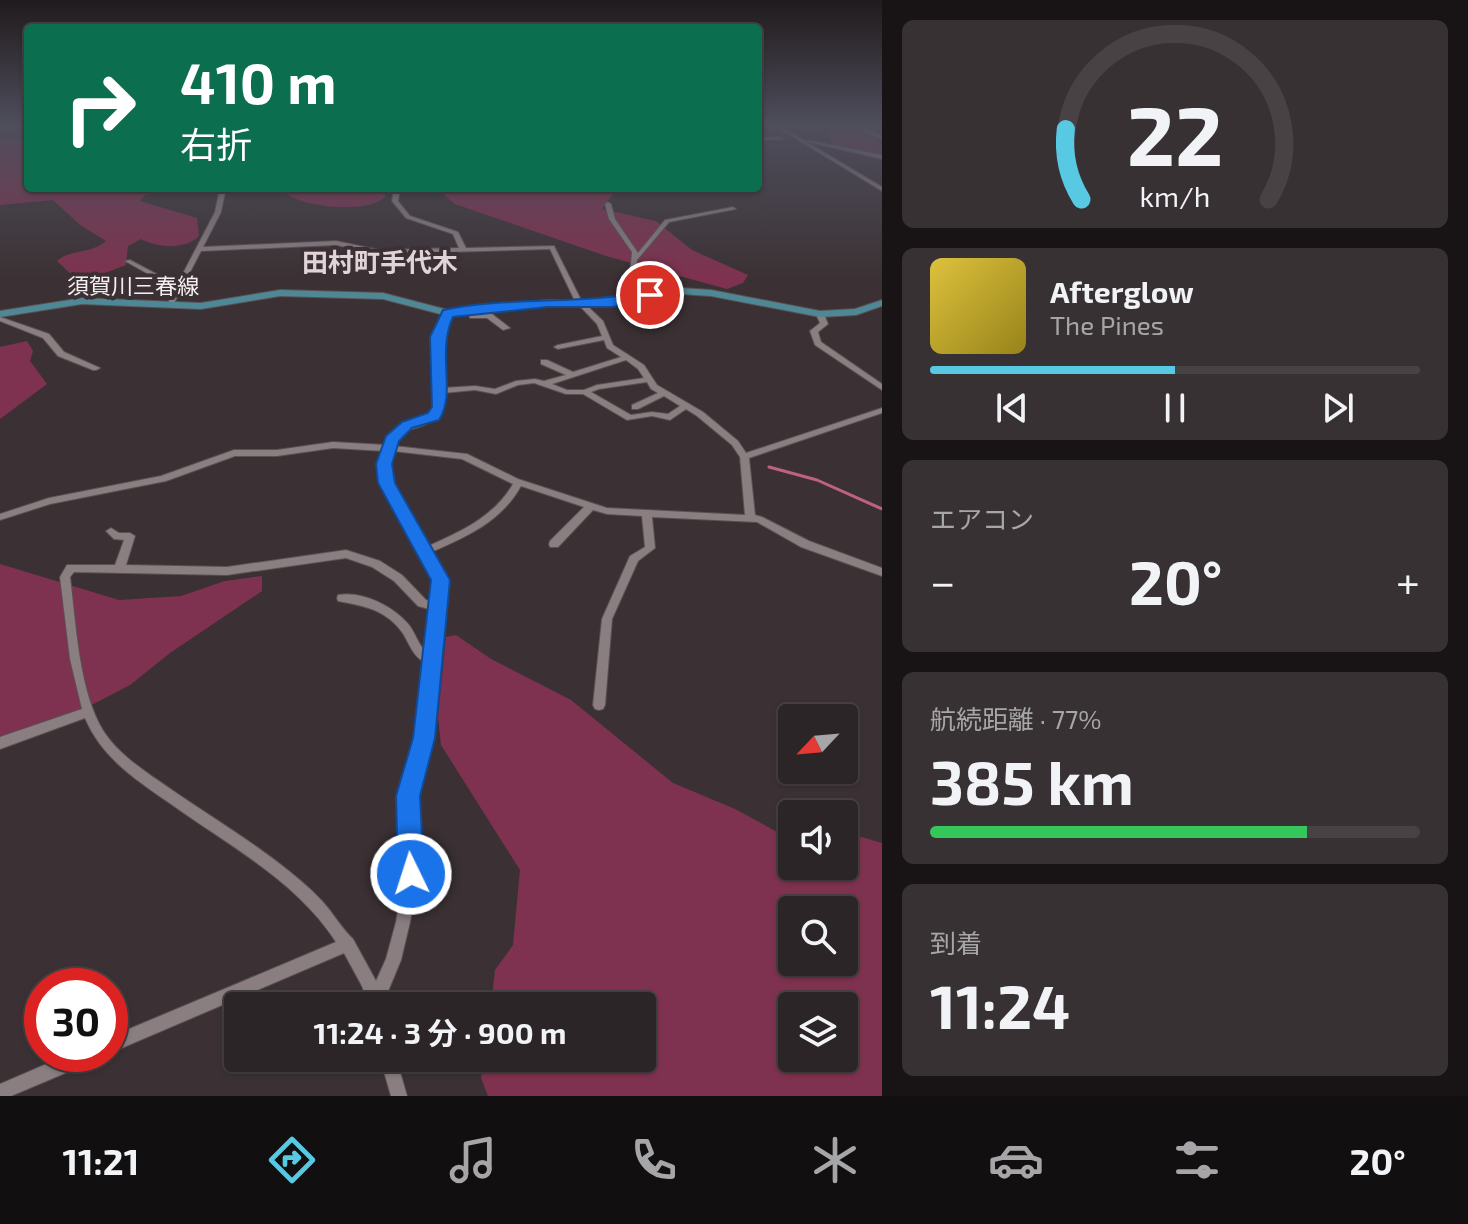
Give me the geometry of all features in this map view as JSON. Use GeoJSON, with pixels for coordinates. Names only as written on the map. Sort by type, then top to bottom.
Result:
{"type":"FeatureCollection","features":[{"type":"Feature","properties":{"kind":"main road","name":"須賀川三春線"},"geometry":{"type":"LineString","coordinates":[[0,316],[82,301],[201,306],[271,293],[387,297],[448,313],[539,304],[612,303],[650,295],[711,293],[779,309],[820,314],[856,312],[882,303]]}},
{"type":"Feature","properties":{"kind":"street"},"geometry":{"type":"LineString","coordinates":[[862,177],[882,189]]}},
{"type":"Feature","properties":{"kind":"street"},"geometry":{"type":"LineString","coordinates":[[170,305],[222,202],[223,192]]}},
{"type":"Feature","properties":{"kind":"street"},"geometry":{"type":"LineString","coordinates":[[396,192],[395,201],[404,214],[456,233],[463,249]]}},
{"type":"Feature","properties":{"kind":"street"},"geometry":{"type":"LineString","coordinates":[[608,204],[612,219],[637,258]]}},
{"type":"Feature","properties":{"kind":"street"},"geometry":{"type":"LineString","coordinates":[[650,295],[633,274],[637,258],[667,221],[733,209]]}},
{"type":"Feature","properties":{"kind":"street"},"geometry":{"type":"LineString","coordinates":[[199,249],[336,243],[379,252],[552,247],[580,303],[600,323],[613,350],[641,367],[648,380],[664,393],[687,405],[735,443],[744,457],[750,517]]}},
{"type":"Feature","properties":{"kind":"street"},"geometry":{"type":"LineString","coordinates":[[128,261],[178,288]]}},
{"type":"Feature","properties":{"kind":"street"},"geometry":{"type":"LineString","coordinates":[[472,312],[473,316],[498,320],[506,328]]}},
{"type":"Feature","properties":{"kind":"street"},"geometry":{"type":"LineString","coordinates":[[380,992],[403,922],[411,874],[408,796],[424,738],[440,580],[387,483],[384,464],[389,448],[403,427],[434,416],[439,407],[437,337],[448,313]]}},
{"type":"Feature","properties":{"kind":"street"},"geometry":{"type":"LineString","coordinates":[[820,314],[824,324],[814,331],[818,343],[882,388]]}},
{"type":"Feature","properties":{"kind":"street"},"geometry":{"type":"LineString","coordinates":[[0,316],[46,336],[61,354],[96,368]]}},
{"type":"Feature","properties":{"kind":"street"},"geometry":{"type":"LineString","coordinates":[[558,347],[606,337]]}},
{"type":"Feature","properties":{"kind":"street"},"geometry":{"type":"LineString","coordinates":[[544,384],[626,358]]}},
{"type":"Feature","properties":{"kind":"street"},"geometry":{"type":"LineString","coordinates":[[544,362],[597,387]]}},
{"type":"Feature","properties":{"kind":"street"},"geometry":{"type":"LineString","coordinates":[[439,391],[475,388],[496,392],[524,381],[566,392],[585,392],[597,387],[648,380]]}},
{"type":"Feature","properties":{"kind":"street"},"geometry":{"type":"LineString","coordinates":[[585,392],[630,418],[652,414],[670,417],[687,405]]}},
{"type":"Feature","properties":{"kind":"street"},"geometry":{"type":"LineString","coordinates":[[635,407],[664,393]]}},
{"type":"Feature","properties":{"kind":"street"},"geometry":{"type":"LineString","coordinates":[[744,457],[882,410]]}},
{"type":"Feature","properties":{"kind":"street"},"geometry":{"type":"LineString","coordinates":[[0,517],[49,501],[163,479],[234,453],[277,453],[333,445],[389,448],[464,456],[519,482],[590,507],[703,519],[750,517],[770,523],[805,544],[882,572]]}},
{"type":"Feature","properties":{"kind":"street"},"geometry":{"type":"LineString","coordinates":[[425,551],[492,517],[511,499],[519,482]]}},
{"type":"Feature","properties":{"kind":"street"},"geometry":{"type":"LineString","coordinates":[[554,544],[590,507]]}},
{"type":"Feature","properties":{"kind":"street"},"geometry":{"type":"LineString","coordinates":[[599,705],[607,619],[634,559],[650,548],[647,514]]}},
{"type":"Feature","properties":{"kind":"street"},"geometry":{"type":"LineString","coordinates":[[111,531],[117,537],[130,536],[119,570]]}},
{"type":"Feature","properties":{"kind":"street"},"geometry":{"type":"LineString","coordinates":[[371,992],[348,944],[323,911],[287,876],[124,763],[100,736],[88,712],[65,577],[71,568],[227,571],[346,554],[376,564],[398,578],[422,603],[439,608]]}},
{"type":"Feature","properties":{"kind":"street"},"geometry":{"type":"LineString","coordinates":[[342,598],[374,605],[401,624],[416,651],[432,660]]}},
{"type":"Feature","properties":{"kind":"street"},"geometry":{"type":"LineString","coordinates":[[0,743],[88,712]]}},
{"type":"Feature","properties":{"kind":"street"},"geometry":{"type":"LineString","coordinates":[[128,1037],[348,944]]}},
{"type":"Feature","properties":{"kind":"street"},"geometry":{"type":"LineString","coordinates":[[0,1092],[47,1072]]}},
{"type":"Feature","properties":{"kind":"street"},"geometry":{"type":"LineString","coordinates":[[392,1072],[399,1096]]}},
{"type":"Feature","properties":{"kind":"shaded area"},"geometry":{"type":"Polygon","coordinates":[[[0,177],[24,177],[24,192],[167,192],[145,195],[140,201],[197,218],[199,236],[178,246],[154,244],[141,239],[128,246],[126,265],[84,281],[76,279],[57,261],[106,241],[80,225],[53,200],[0,205],[0,177]]]}},
{"type":"Feature","properties":{"kind":"shaded area"},"geometry":{"type":"Polygon","coordinates":[[[285,192],[384,192],[386,196],[364,206],[332,207],[285,192]]]}},
{"type":"Feature","properties":{"kind":"shaded area"},"geometry":{"type":"Polygon","coordinates":[[[445,192],[614,192],[602,209],[656,221],[692,250],[748,275],[743,283],[727,289],[606,256],[455,204],[444,195],[445,192]]]}},
{"type":"Feature","properties":{"kind":"shaded area"},"geometry":{"type":"Polygon","coordinates":[[[27,341],[33,351],[30,361],[47,384],[0,419],[0,347],[27,341]]]}},
{"type":"Feature","properties":{"kind":"shaded area"},"geometry":{"type":"Polygon","coordinates":[[[0,564],[119,600],[181,596],[225,581],[262,576],[262,591],[170,653],[130,685],[51,726],[0,736],[0,564]]]}},
{"type":"Feature","properties":{"kind":"shaded area"},"geometry":{"type":"Polygon","coordinates":[[[456,635],[491,659],[571,700],[673,783],[735,809],[778,832],[778,880],[858,880],[858,836],[882,843],[882,1096],[488,1096],[481,1078],[482,1072],[656,1072],[656,992],[493,992],[495,970],[513,945],[520,870],[441,745],[438,717],[446,637],[456,635]]]}},
{"type":"Feature","properties":{"kind":"waterway"},"geometry":{"type":"LineString","coordinates":[[769,467],[817,480],[882,509]]}},
{"type":"Feature","properties":{"kind":"district","name":"田村町手代木"},"geometry":{"type":"Point","coordinates":[380,261]}},
{"type":"Feature","properties":{"kind":"route"},"geometry":{"type":"LineString","coordinates":[[411,874],[408,796],[424,738],[440,580],[395,503],[384,473],[385,456],[400,430],[428,420],[439,407],[441,371],[437,337],[448,313],[547,303],[612,303],[650,295]]}}]}
